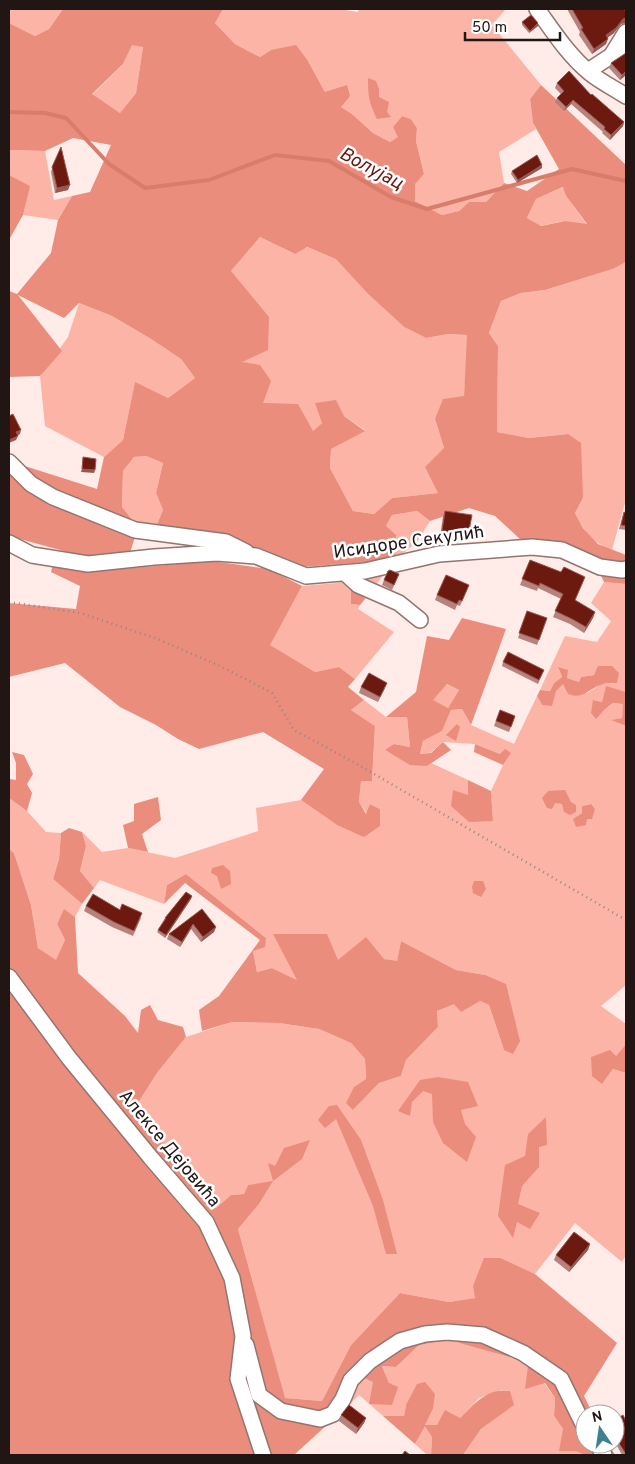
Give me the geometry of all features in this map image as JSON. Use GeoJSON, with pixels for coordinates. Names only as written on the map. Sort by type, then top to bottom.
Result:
{"type":"FeatureCollection","features":[{"type":"Feature","properties":{"kind":"street"},"geometry":{"type":"LineString","coordinates":[[537,9],[559,40],[588,72],[626,96]]}},
{"type":"Feature","properties":{"kind":"street"},"geometry":{"type":"LineString","coordinates":[[611,56],[626,32]]}},
{"type":"Feature","properties":{"kind":"street"},"geometry":{"type":"LineString","coordinates":[[588,72],[626,46]]}},
{"type":"Feature","properties":{"kind":"street","name":"Исидоре Секулић"},"geometry":{"type":"LineString","coordinates":[[9,462],[31,484],[53,497],[135,530],[226,542],[306,576],[364,570],[439,554],[532,547],[562,550],[600,567],[626,569]]}},
{"type":"Feature","properties":{"kind":"street","name":"Исидоре Секулић"},"geometry":{"type":"LineString","coordinates":[[9,543],[32,555],[88,564],[217,553],[256,556]]}},
{"type":"Feature","properties":{"kind":"street"},"geometry":{"type":"LineString","coordinates":[[345,573],[358,585],[399,603],[420,620]]}},
{"type":"Feature","properties":{"kind":"street","name":"Алексе Дејовића"},"geometry":{"type":"LineString","coordinates":[[9,977],[69,1058],[206,1222],[232,1278],[243,1336],[238,1379],[264,1455]]}},
{"type":"Feature","properties":{"kind":"street"},"geometry":{"type":"LineString","coordinates":[[243,1336],[259,1395],[281,1411],[320,1419],[333,1414],[352,1380],[370,1361],[400,1341],[425,1334],[447,1332],[483,1335],[523,1352],[561,1379],[575,1408]]}},
{"type":"Feature","properties":{"kind":"path"},"geometry":{"type":"LineString","coordinates":[[9,602],[80,613],[155,638],[244,678],[272,693],[294,730],[364,768],[626,920]]}},
{"type":"Feature","properties":{"kind":"shaded area"},"geometry":{"type":"Polygon","coordinates":[[[9,9],[63,9],[49,29],[35,36],[9,23],[9,9]]]}},
{"type":"Feature","properties":{"kind":"shaded area"},"geometry":{"type":"Polygon","coordinates":[[[63,9],[223,9],[215,23],[235,44],[260,57],[271,50],[296,45],[308,61],[325,92],[347,85],[350,96],[341,107],[352,114],[373,133],[390,142],[398,137],[393,127],[402,116],[411,119],[417,128],[416,141],[424,174],[415,184],[415,201],[442,215],[459,211],[469,202],[486,202],[504,183],[527,191],[559,169],[533,123],[530,99],[541,85],[626,165],[626,262],[613,269],[545,290],[521,293],[501,301],[489,333],[498,346],[497,432],[529,438],[568,434],[581,443],[583,498],[575,513],[583,528],[598,544],[626,555],[626,584],[604,582],[593,559],[521,540],[495,516],[469,508],[430,521],[417,511],[392,515],[386,526],[396,535],[395,560],[301,567],[230,538],[209,532],[155,529],[163,510],[156,493],[163,463],[146,456],[134,457],[123,471],[122,507],[138,527],[130,553],[82,556],[9,536],[9,461],[97,489],[104,457],[123,440],[135,382],[168,398],[195,378],[181,359],[112,316],[79,303],[64,318],[18,295],[62,351],[40,376],[9,377],[9,291],[17,294],[51,253],[58,220],[72,196],[90,192],[111,145],[73,138],[45,151],[9,150],[9,23],[35,36],[49,29],[63,9]],[[132,45],[123,64],[92,94],[120,113],[136,93],[143,47],[132,45]],[[563,187],[536,199],[527,218],[541,226],[565,221],[587,224],[566,196],[563,187]],[[260,237],[231,271],[269,317],[268,350],[242,362],[260,365],[271,381],[263,403],[298,404],[313,431],[322,423],[315,403],[336,400],[344,416],[365,431],[331,449],[330,468],[353,511],[374,514],[392,498],[438,493],[425,467],[444,448],[435,419],[443,399],[464,396],[467,335],[448,334],[426,338],[404,327],[368,294],[336,259],[307,247],[295,254],[260,237]]]}},
{"type":"Feature","properties":{"kind":"shaded area"},"geometry":{"type":"Polygon","coordinates":[[[223,9],[339,9],[358,12],[359,9],[506,9],[492,25],[541,85],[530,99],[533,123],[536,129],[499,152],[504,183],[486,202],[469,202],[459,211],[442,215],[415,201],[414,184],[424,174],[416,141],[417,128],[411,119],[402,116],[393,127],[399,137],[390,142],[373,133],[325,92],[308,61],[271,50],[260,57],[235,44],[215,23],[223,9]]]}},
{"type":"Feature","properties":{"kind":"shaded area"},"geometry":{"type":"Polygon","coordinates":[[[132,44],[143,47],[136,93],[120,113],[92,95],[123,64],[132,44]]]}},
{"type":"Feature","properties":{"kind":"shaded area"},"geometry":{"type":"Polygon","coordinates":[[[368,78],[376,81],[379,97],[389,102],[387,112],[391,117],[377,119],[369,99],[368,78]]]}},
{"type":"Feature","properties":{"kind":"shaded area"},"geometry":{"type":"Polygon","coordinates":[[[9,150],[45,151],[54,200],[72,196],[58,220],[23,215],[29,186],[9,175],[9,150]]]}},
{"type":"Feature","properties":{"kind":"shaded area"},"geometry":{"type":"Polygon","coordinates":[[[9,175],[30,186],[23,215],[9,240],[9,175]]]}},
{"type":"Feature","properties":{"kind":"shaded area"},"geometry":{"type":"Polygon","coordinates":[[[564,187],[566,196],[587,225],[564,221],[540,226],[527,218],[536,199],[564,187]]]}},
{"type":"Feature","properties":{"kind":"shaded area"},"geometry":{"type":"Polygon","coordinates":[[[260,237],[295,254],[306,247],[337,259],[368,294],[404,327],[426,338],[448,334],[468,335],[464,396],[435,419],[444,448],[438,493],[392,498],[374,514],[353,511],[330,468],[331,449],[365,430],[344,416],[322,423],[313,431],[262,403],[241,362],[231,271],[260,237]]]}},
{"type":"Feature","properties":{"kind":"shaded area"},"geometry":{"type":"Polygon","coordinates":[[[626,262],[626,499],[612,550],[599,544],[590,536],[575,513],[583,498],[568,434],[529,438],[497,432],[498,346],[489,333],[501,301],[521,293],[545,290],[613,269],[626,262]]]}},
{"type":"Feature","properties":{"kind":"shaded area"},"geometry":{"type":"Polygon","coordinates":[[[79,303],[112,316],[151,339],[181,359],[195,378],[168,398],[135,383],[123,440],[104,457],[45,426],[40,376],[68,337],[79,303]]]}},
{"type":"Feature","properties":{"kind":"shaded area"},"geometry":{"type":"Polygon","coordinates":[[[146,456],[163,463],[156,493],[163,510],[155,529],[138,527],[122,507],[123,471],[134,457],[146,456]]]}},
{"type":"Feature","properties":{"kind":"shaded area"},"geometry":{"type":"Polygon","coordinates":[[[417,511],[430,521],[417,542],[395,560],[386,526],[392,515],[417,511]]]}},
{"type":"Feature","properties":{"kind":"shaded area"},"geometry":{"type":"Polygon","coordinates":[[[395,560],[365,599],[361,591],[351,604],[360,605],[358,609],[394,632],[355,679],[339,667],[315,672],[269,645],[302,586],[337,583],[395,560]]]}},
{"type":"Feature","properties":{"kind":"shaded area"},"geometry":{"type":"Polygon","coordinates":[[[212,561],[269,569],[302,586],[270,645],[315,672],[339,667],[355,679],[348,687],[364,700],[351,710],[375,726],[372,781],[361,781],[359,802],[366,814],[370,804],[380,809],[380,826],[364,837],[337,825],[301,800],[324,769],[263,732],[199,749],[120,707],[65,663],[9,677],[9,603],[76,609],[80,586],[51,572],[53,564],[97,571],[212,561]]]}},
{"type":"Feature","properties":{"kind":"shaded area"},"geometry":{"type":"Polygon","coordinates":[[[604,582],[626,584],[626,692],[606,687],[602,702],[594,700],[596,718],[613,703],[624,704],[622,718],[612,720],[626,726],[626,985],[601,1006],[626,1024],[626,1044],[616,1056],[602,1084],[613,1069],[626,1073],[626,1255],[622,1262],[575,1223],[535,1274],[501,1258],[476,1298],[449,1302],[400,1293],[351,1345],[322,1401],[285,1398],[278,1394],[265,1327],[238,1229],[259,1204],[272,1182],[248,1185],[244,1194],[231,1195],[216,1208],[189,1182],[138,1103],[157,1073],[186,1037],[232,1022],[279,1023],[319,1029],[351,1043],[365,1059],[366,1080],[354,1087],[353,1110],[379,1083],[401,1076],[406,1060],[438,1027],[437,1011],[454,1003],[480,1001],[489,1005],[504,1050],[485,975],[456,970],[401,941],[397,962],[384,959],[338,960],[297,980],[272,968],[257,972],[253,951],[266,938],[186,874],[167,885],[164,904],[100,880],[94,888],[80,871],[86,846],[82,832],[102,852],[128,848],[175,858],[258,831],[256,808],[301,800],[337,825],[380,826],[380,809],[370,804],[367,814],[359,802],[361,780],[372,781],[375,726],[351,710],[364,700],[386,717],[407,717],[410,747],[394,744],[386,751],[427,766],[431,763],[468,780],[468,795],[493,821],[491,791],[510,754],[500,754],[475,744],[443,742],[430,753],[420,754],[423,741],[442,731],[451,710],[462,709],[471,725],[514,744],[537,696],[542,705],[563,683],[587,693],[602,684],[617,683],[594,675],[581,677],[579,682],[567,678],[558,668],[562,677],[554,683],[550,691],[540,690],[565,636],[597,642],[611,621],[591,603],[604,582]],[[590,804],[582,806],[582,813],[574,819],[586,819],[590,804]]]}},
{"type":"Feature","properties":{"kind":"shaded area"},"geometry":{"type":"Polygon","coordinates":[[[355,588],[361,591],[365,599],[360,605],[351,604],[351,590],[355,588]]]}},
{"type":"Feature","properties":{"kind":"shaded area"},"geometry":{"type":"Polygon","coordinates":[[[462,618],[506,629],[471,725],[462,709],[451,710],[442,731],[423,741],[420,754],[431,753],[443,742],[451,750],[427,766],[410,765],[385,750],[394,744],[410,747],[407,717],[386,717],[416,692],[427,636],[449,640],[462,618]],[[447,684],[433,700],[448,708],[459,690],[447,684]]]}},
{"type":"Feature","properties":{"kind":"shaded area"},"geometry":{"type":"Polygon","coordinates":[[[598,666],[612,666],[619,673],[617,683],[603,684],[578,696],[568,694],[563,684],[556,691],[552,706],[542,705],[537,696],[540,690],[550,691],[554,683],[562,677],[558,667],[568,670],[567,678],[579,682],[581,677],[594,675],[598,666]]]}},
{"type":"Feature","properties":{"kind":"shaded area"},"geometry":{"type":"Polygon","coordinates":[[[447,684],[459,690],[448,708],[432,700],[447,684]]]}},
{"type":"Feature","properties":{"kind":"shaded area"},"geometry":{"type":"Polygon","coordinates":[[[606,686],[626,692],[626,726],[611,720],[622,718],[623,704],[613,703],[596,719],[591,713],[593,700],[602,702],[606,686]]]}},
{"type":"Feature","properties":{"kind":"shaded area"},"geometry":{"type":"Polygon","coordinates":[[[457,724],[460,727],[456,741],[446,735],[457,724]]]}},
{"type":"Feature","properties":{"kind":"shaded area"},"geometry":{"type":"Polygon","coordinates":[[[475,744],[500,754],[505,749],[511,753],[503,765],[474,752],[475,744]]]}},
{"type":"Feature","properties":{"kind":"shaded area"},"geometry":{"type":"Polygon","coordinates":[[[12,752],[24,755],[33,774],[27,784],[32,793],[27,811],[9,798],[9,781],[10,779],[16,780],[16,763],[12,752]]]}},
{"type":"Feature","properties":{"kind":"shaded area"},"geometry":{"type":"Polygon","coordinates":[[[468,780],[491,791],[493,821],[469,822],[451,806],[453,790],[468,795],[468,780]]]}},
{"type":"Feature","properties":{"kind":"shaded area"},"geometry":{"type":"Polygon","coordinates":[[[565,790],[571,802],[576,805],[576,812],[570,815],[564,812],[562,804],[555,803],[552,809],[547,808],[542,798],[548,791],[565,790]]]}},
{"type":"Feature","properties":{"kind":"shaded area"},"geometry":{"type":"Polygon","coordinates":[[[158,797],[161,820],[142,834],[148,852],[128,848],[123,825],[134,821],[134,804],[158,797]]]}},
{"type":"Feature","properties":{"kind":"shaded area"},"geometry":{"type":"Polygon","coordinates":[[[9,798],[27,811],[46,832],[61,833],[59,859],[53,879],[82,904],[75,917],[64,910],[57,924],[65,940],[56,961],[38,948],[31,905],[14,853],[9,849],[9,798]]]}},
{"type":"Feature","properties":{"kind":"shaded area"},"geometry":{"type":"Polygon","coordinates":[[[591,804],[595,809],[592,819],[587,819],[586,825],[576,827],[573,819],[582,813],[582,806],[591,804]]]}},
{"type":"Feature","properties":{"kind":"shaded area"},"geometry":{"type":"Polygon","coordinates":[[[69,828],[82,832],[86,846],[80,871],[94,888],[82,904],[53,879],[59,859],[61,833],[69,828]]]}},
{"type":"Feature","properties":{"kind":"shaded area"},"geometry":{"type":"Polygon","coordinates":[[[9,849],[14,853],[31,905],[38,948],[56,960],[65,940],[57,924],[64,909],[75,917],[78,973],[125,1016],[138,1033],[141,1010],[150,1005],[158,1020],[183,1027],[186,1037],[157,1073],[138,1103],[189,1182],[216,1208],[231,1195],[244,1194],[248,1185],[273,1181],[259,1204],[238,1229],[285,1398],[322,1401],[351,1345],[400,1293],[449,1302],[475,1298],[473,1286],[484,1258],[501,1258],[535,1274],[617,1343],[584,1396],[588,1404],[575,1404],[575,1451],[559,1451],[563,1429],[554,1416],[555,1398],[545,1383],[525,1389],[528,1366],[514,1358],[449,1340],[419,1345],[396,1367],[382,1366],[389,1383],[398,1387],[392,1405],[369,1404],[373,1382],[362,1377],[350,1404],[294,1455],[9,1455],[9,849]]]}},
{"type":"Feature","properties":{"kind":"shaded area"},"geometry":{"type":"Polygon","coordinates":[[[223,865],[230,871],[231,884],[221,889],[217,876],[211,873],[212,868],[223,865]]]}},
{"type":"Feature","properties":{"kind":"shaded area"},"geometry":{"type":"Polygon","coordinates":[[[186,874],[266,938],[265,947],[253,951],[257,972],[272,968],[297,980],[273,934],[327,934],[338,960],[366,937],[384,959],[397,961],[401,941],[456,970],[485,975],[506,984],[520,1041],[513,1054],[504,1050],[489,1005],[480,1001],[461,1012],[454,1004],[437,1011],[438,1027],[406,1060],[401,1076],[379,1083],[353,1110],[346,1103],[354,1087],[366,1079],[365,1059],[351,1043],[319,1029],[279,1023],[232,1022],[202,1031],[199,1010],[219,996],[260,940],[185,883],[164,904],[167,885],[186,874]]]}},
{"type":"Feature","properties":{"kind":"shaded area"},"geometry":{"type":"Polygon","coordinates":[[[474,881],[483,881],[486,889],[481,897],[473,893],[474,881]]]}},
{"type":"Feature","properties":{"kind":"shaded area"},"geometry":{"type":"Polygon","coordinates":[[[626,1044],[626,1073],[613,1069],[602,1084],[592,1076],[591,1057],[610,1050],[616,1056],[626,1044]]]}},
{"type":"Feature","properties":{"kind":"shaded area"},"geometry":{"type":"Polygon","coordinates":[[[438,1077],[468,1082],[478,1106],[461,1110],[465,1124],[476,1137],[467,1162],[443,1143],[433,1122],[432,1094],[423,1091],[412,1102],[410,1116],[398,1111],[420,1080],[438,1077]]]}},
{"type":"Feature","properties":{"kind":"shaded area"},"geometry":{"type":"Polygon","coordinates":[[[337,1105],[361,1140],[383,1200],[397,1254],[386,1254],[373,1206],[336,1119],[325,1128],[318,1120],[329,1106],[337,1105]]]}},
{"type":"Feature","properties":{"kind":"shaded area"},"geometry":{"type":"Polygon","coordinates":[[[546,1117],[547,1145],[539,1147],[539,1167],[522,1186],[518,1204],[540,1213],[530,1229],[517,1222],[513,1238],[498,1216],[505,1165],[525,1156],[528,1134],[546,1117]]]}},
{"type":"Feature","properties":{"kind":"shaded area"},"geometry":{"type":"Polygon","coordinates":[[[310,1140],[302,1159],[273,1181],[268,1163],[275,1166],[284,1148],[310,1140]]]}},
{"type":"Feature","properties":{"kind":"shaded area"},"geometry":{"type":"Polygon","coordinates":[[[449,1340],[500,1353],[519,1361],[535,1372],[555,1398],[554,1416],[563,1429],[575,1454],[585,1455],[463,1455],[481,1429],[513,1405],[510,1391],[502,1390],[479,1398],[460,1418],[437,1426],[425,1425],[432,1437],[431,1455],[427,1455],[415,1444],[433,1409],[406,1405],[404,1416],[383,1416],[359,1395],[350,1404],[362,1377],[373,1381],[389,1383],[382,1366],[396,1367],[419,1345],[449,1340]]]}},
{"type":"Feature","properties":{"kind":"shaded area"},"geometry":{"type":"Polygon","coordinates":[[[425,1382],[435,1394],[433,1409],[425,1425],[437,1425],[445,1410],[460,1418],[488,1394],[502,1390],[510,1391],[514,1405],[481,1429],[463,1455],[431,1455],[432,1437],[425,1426],[415,1444],[383,1416],[404,1416],[406,1405],[417,1384],[425,1382]]]}},
{"type":"Feature","properties":{"kind":"shaded area"},"geometry":{"type":"Polygon","coordinates":[[[582,1454],[615,1455],[585,1455],[582,1454]]]}},
{"type":"Feature","properties":{"kind":"building"},"geometry":{"type":"Polygon","coordinates":[[[572,9],[624,9],[626,18],[606,35],[608,39],[594,49],[581,29],[583,28],[572,9]]]}},
{"type":"Feature","properties":{"kind":"building"},"geometry":{"type":"Polygon","coordinates":[[[531,15],[538,23],[530,31],[522,22],[531,15]]]}},
{"type":"Feature","properties":{"kind":"building"},"geometry":{"type":"Polygon","coordinates":[[[626,53],[626,71],[622,75],[611,63],[626,53]]]}},
{"type":"Feature","properties":{"kind":"building"},"geometry":{"type":"Polygon","coordinates":[[[569,71],[591,95],[624,122],[611,135],[604,129],[605,127],[573,100],[566,107],[557,98],[564,91],[557,83],[569,71]]]}},
{"type":"Feature","properties":{"kind":"building"},"geometry":{"type":"Polygon","coordinates":[[[61,147],[70,185],[57,188],[52,167],[61,147]]]}},
{"type":"Feature","properties":{"kind":"building"},"geometry":{"type":"Polygon","coordinates":[[[537,155],[542,165],[518,180],[512,171],[537,155]]]}},
{"type":"Feature","properties":{"kind":"building"},"geometry":{"type":"Polygon","coordinates":[[[13,414],[21,430],[16,432],[18,436],[9,440],[9,416],[13,414]]]}},
{"type":"Feature","properties":{"kind":"building"},"geometry":{"type":"Polygon","coordinates":[[[83,457],[96,459],[95,470],[82,469],[83,457]]]}},
{"type":"Feature","properties":{"kind":"building"},"geometry":{"type":"Polygon","coordinates":[[[445,511],[472,515],[468,536],[442,531],[445,511]]]}},
{"type":"Feature","properties":{"kind":"building"},"geometry":{"type":"Polygon","coordinates":[[[624,512],[626,513],[626,526],[621,525],[624,512]]]}},
{"type":"Feature","properties":{"kind":"building"},"geometry":{"type":"Polygon","coordinates":[[[530,560],[561,572],[564,567],[585,577],[575,600],[595,612],[586,627],[555,611],[563,594],[540,583],[539,586],[522,579],[530,560]]]}},
{"type":"Feature","properties":{"kind":"building"},"geometry":{"type":"Polygon","coordinates":[[[390,570],[399,574],[394,585],[384,580],[390,570]]]}},
{"type":"Feature","properties":{"kind":"building"},"geometry":{"type":"Polygon","coordinates":[[[446,575],[469,585],[462,601],[459,600],[457,604],[437,595],[446,575]]]}},
{"type":"Feature","properties":{"kind":"building"},"geometry":{"type":"Polygon","coordinates":[[[527,611],[547,618],[539,640],[519,633],[527,611]]]}},
{"type":"Feature","properties":{"kind":"building"},"geometry":{"type":"Polygon","coordinates":[[[508,652],[544,670],[539,680],[503,662],[508,652]]]}},
{"type":"Feature","properties":{"kind":"building"},"geometry":{"type":"Polygon","coordinates":[[[369,673],[387,683],[380,697],[361,687],[369,673]]]}},
{"type":"Feature","properties":{"kind":"building"},"geometry":{"type":"Polygon","coordinates":[[[500,710],[515,716],[511,727],[496,721],[500,710]]]}},
{"type":"Feature","properties":{"kind":"building"},"geometry":{"type":"Polygon","coordinates":[[[186,892],[192,896],[166,935],[158,930],[186,892]]]}},
{"type":"Feature","properties":{"kind":"building"},"geometry":{"type":"Polygon","coordinates":[[[93,894],[120,910],[122,904],[142,913],[134,931],[86,906],[93,894]]]}},
{"type":"Feature","properties":{"kind":"building"},"geometry":{"type":"Polygon","coordinates":[[[202,909],[216,927],[203,937],[193,924],[182,942],[169,934],[202,909]]]}},
{"type":"Feature","properties":{"kind":"building"},"geometry":{"type":"Polygon","coordinates":[[[574,1232],[590,1244],[571,1267],[556,1255],[574,1232]]]}},
{"type":"Feature","properties":{"kind":"building"},"geometry":{"type":"Polygon","coordinates":[[[349,1405],[366,1418],[358,1428],[341,1415],[349,1405]]]}},
{"type":"Feature","properties":{"kind":"building"},"geometry":{"type":"Polygon","coordinates":[[[625,1419],[626,1421],[626,1454],[625,1452],[625,1419]]]}},
{"type":"Feature","properties":{"kind":"building"},"geometry":{"type":"Polygon","coordinates":[[[405,1451],[410,1455],[402,1455],[405,1451]]]}},
{"type":"Feature","properties":{"kind":"waterway","name":"Волујац"},"geometry":{"type":"LineString","coordinates":[[9,112],[45,113],[66,118],[109,164],[145,188],[209,180],[275,155],[329,161],[391,197],[427,209],[572,169],[626,181]]}}]}
